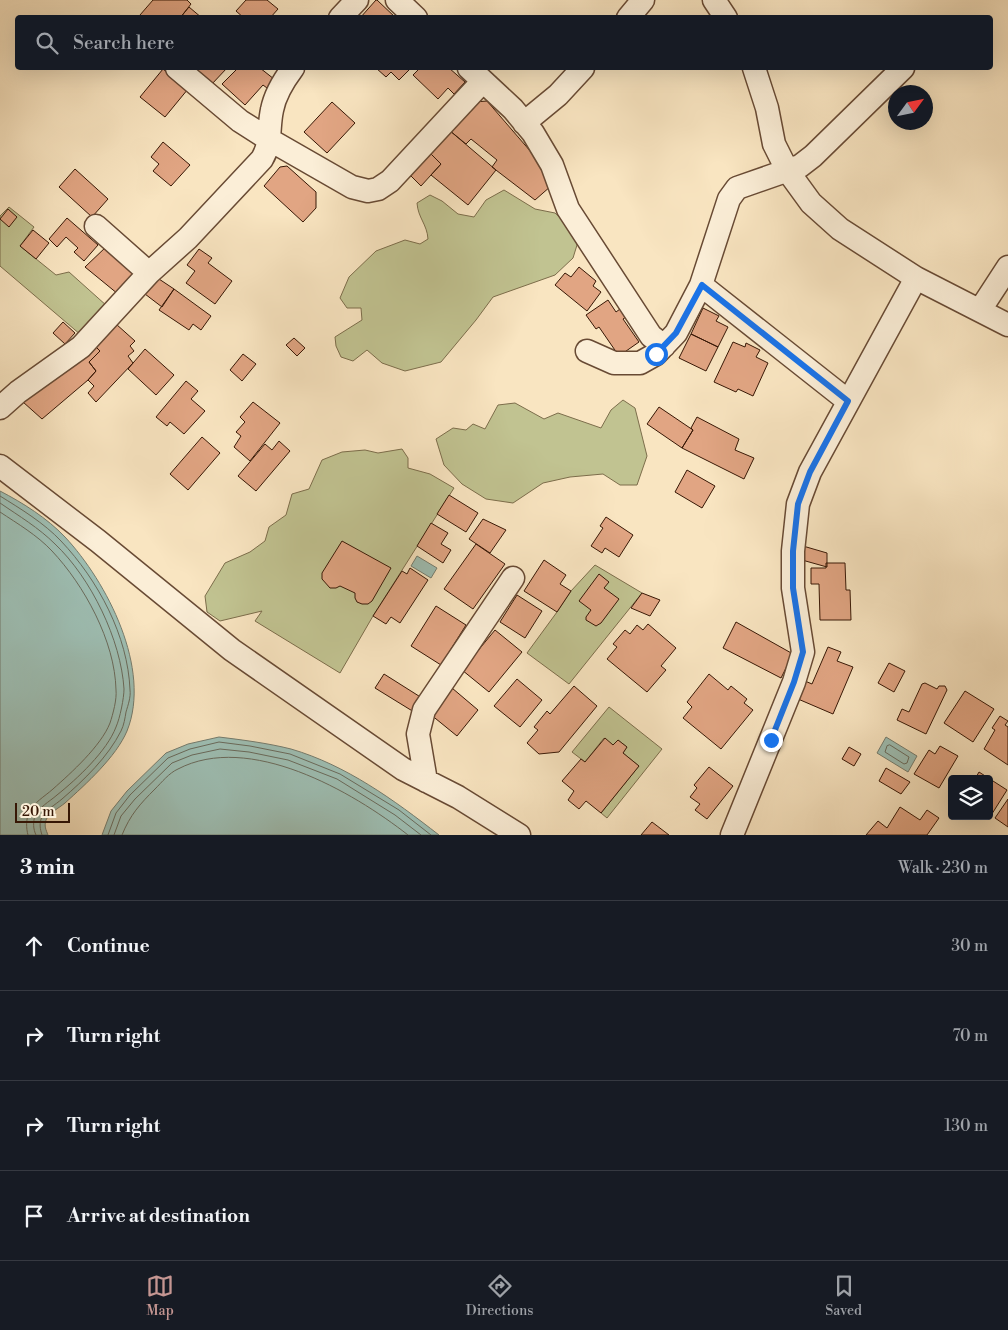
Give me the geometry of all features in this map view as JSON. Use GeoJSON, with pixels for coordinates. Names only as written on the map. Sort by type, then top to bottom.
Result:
{"type":"FeatureCollection","features":[{"type":"Feature","properties":{"kind":"street"},"geometry":{"type":"LineString","coordinates":[[343,15],[357,0]]}},
{"type":"Feature","properties":{"kind":"street"},"geometry":{"type":"LineString","coordinates":[[397,0],[413,15]]}},
{"type":"Feature","properties":{"kind":"street"},"geometry":{"type":"LineString","coordinates":[[630,15],[643,0]]}},
{"type":"Feature","properties":{"kind":"street"},"geometry":{"type":"LineString","coordinates":[[714,0],[724,15]]}},
{"type":"Feature","properties":{"kind":"street"},"geometry":{"type":"LineString","coordinates":[[179,70],[240,121],[352,187],[368,191],[378,189],[390,181],[476,74],[533,133],[552,164],[568,209],[651,336],[664,346]]}},
{"type":"Feature","properties":{"kind":"street"},"geometry":{"type":"LineString","coordinates":[[0,408],[18,392],[81,347],[149,273],[188,238],[262,159],[268,150],[272,111],[276,96],[292,70]]}},
{"type":"Feature","properties":{"kind":"street"},"geometry":{"type":"LineString","coordinates":[[524,123],[558,96],[581,70]]}},
{"type":"Feature","properties":{"kind":"street"},"geometry":{"type":"LineString","coordinates":[[755,70],[767,108],[774,144],[787,170],[811,203],[840,229],[916,278],[1008,325]]}},
{"type":"Feature","properties":{"kind":"street"},"geometry":{"type":"LineString","coordinates":[[587,351],[614,363],[640,363],[656,354],[676,333],[702,285],[729,199],[737,188],[800,166],[813,156],[901,70]]}},
{"type":"Feature","properties":{"kind":"street"},"geometry":{"type":"LineString","coordinates":[[96,226],[149,273]]}},
{"type":"Feature","properties":{"kind":"street"},"geometry":{"type":"LineString","coordinates":[[980,310],[1008,267]]}},
{"type":"Feature","properties":{"kind":"street"},"geometry":{"type":"LineString","coordinates":[[732,835],[794,682],[803,652],[793,588],[793,551],[798,504],[810,472],[916,278]]}},
{"type":"Feature","properties":{"kind":"street"},"geometry":{"type":"LineString","coordinates":[[702,285],[848,401]]}},
{"type":"Feature","properties":{"kind":"street"},"geometry":{"type":"LineString","coordinates":[[0,466],[98,541],[232,650],[403,769],[458,797],[520,835]]}},
{"type":"Feature","properties":{"kind":"street"},"geometry":{"type":"LineString","coordinates":[[426,781],[418,734],[424,710],[513,578]]}},
{"type":"Feature","properties":{"kind":"green space"},"geometry":{"type":"Polygon","coordinates":[[[504,190],[535,209],[555,213],[571,227],[577,245],[573,258],[555,275],[493,297],[441,362],[405,371],[382,363],[367,350],[353,361],[341,357],[336,346],[335,337],[362,320],[361,308],[347,308],[340,298],[349,277],[376,251],[405,240],[420,244],[428,239],[417,203],[430,195],[442,201],[458,214],[474,217],[486,200],[504,190]]]}},
{"type":"Feature","properties":{"kind":"green space"},"geometry":{"type":"Polygon","coordinates":[[[9,207],[34,227],[20,246],[56,275],[69,272],[107,306],[81,335],[0,266],[0,216],[9,207]]]}},
{"type":"Feature","properties":{"kind":"green space"},"geometry":{"type":"Polygon","coordinates":[[[623,400],[635,408],[647,456],[637,485],[620,485],[603,474],[570,477],[543,483],[513,503],[486,499],[462,484],[444,465],[436,439],[453,428],[466,430],[473,424],[485,429],[498,405],[515,403],[544,419],[558,413],[601,428],[611,410],[623,400]]]}},
{"type":"Feature","properties":{"kind":"green space"},"geometry":{"type":"Polygon","coordinates":[[[402,449],[408,458],[408,468],[430,474],[454,488],[373,616],[340,673],[255,621],[262,611],[220,621],[207,612],[205,596],[225,563],[250,552],[265,541],[269,527],[286,515],[292,494],[309,489],[322,460],[342,452],[365,450],[378,453],[402,449]]]}},
{"type":"Feature","properties":{"kind":"green space"},"geometry":{"type":"Polygon","coordinates":[[[595,565],[642,593],[569,684],[527,653],[571,591],[595,565]]]}},
{"type":"Feature","properties":{"kind":"green space"},"geometry":{"type":"Polygon","coordinates":[[[609,707],[662,749],[607,818],[601,813],[639,766],[623,753],[627,747],[618,740],[613,745],[604,738],[585,762],[572,752],[609,707]]]}},
{"type":"Feature","properties":{"kind":"water"},"geometry":{"type":"Polygon","coordinates":[[[0,491],[43,517],[65,537],[81,556],[110,602],[129,654],[134,681],[133,707],[127,731],[122,741],[116,751],[91,779],[47,817],[45,826],[48,835],[0,835],[0,491]]]}},
{"type":"Feature","properties":{"kind":"water"},"geometry":{"type":"Polygon","coordinates":[[[417,556],[437,568],[431,578],[411,566],[417,556]]]}},
{"type":"Feature","properties":{"kind":"water"},"geometry":{"type":"Polygon","coordinates":[[[219,737],[291,749],[331,764],[369,785],[439,835],[102,835],[111,811],[127,791],[166,753],[188,744],[219,737]]]}},
{"type":"Feature","properties":{"kind":"water"},"geometry":{"type":"Polygon","coordinates":[[[886,737],[917,756],[908,772],[877,753],[886,737]]]}},
{"type":"Feature","properties":{"kind":"building"},"geometry":{"type":"Polygon","coordinates":[[[153,0],[187,0],[191,4],[182,15],[140,15],[153,0]]]}},
{"type":"Feature","properties":{"kind":"building"},"geometry":{"type":"Polygon","coordinates":[[[246,0],[267,0],[278,9],[273,15],[241,15],[236,11],[246,0]]]}},
{"type":"Feature","properties":{"kind":"building"},"geometry":{"type":"Polygon","coordinates":[[[377,0],[393,15],[363,15],[377,0]]]}},
{"type":"Feature","properties":{"kind":"building"},"geometry":{"type":"Polygon","coordinates":[[[189,7],[198,15],[182,15],[189,7]]]}},
{"type":"Feature","properties":{"kind":"building"},"geometry":{"type":"Polygon","coordinates":[[[162,70],[188,89],[165,117],[140,97],[162,70]]]}},
{"type":"Feature","properties":{"kind":"building"},"geometry":{"type":"Polygon","coordinates":[[[193,70],[225,70],[211,85],[193,70]]]}},
{"type":"Feature","properties":{"kind":"building"},"geometry":{"type":"Polygon","coordinates":[[[236,70],[263,70],[274,79],[267,88],[263,85],[245,105],[222,84],[236,70]]]}},
{"type":"Feature","properties":{"kind":"building"},"geometry":{"type":"Polygon","coordinates":[[[378,70],[409,70],[399,80],[391,72],[386,77],[378,70]]]}},
{"type":"Feature","properties":{"kind":"building"},"geometry":{"type":"Polygon","coordinates":[[[418,70],[451,70],[465,82],[454,94],[448,88],[438,99],[413,75],[418,70]]]}},
{"type":"Feature","properties":{"kind":"building"},"geometry":{"type":"Polygon","coordinates":[[[487,101],[544,167],[551,186],[535,200],[492,167],[497,160],[471,139],[466,144],[449,130],[474,102],[487,101]]]}},
{"type":"Feature","properties":{"kind":"building"},"geometry":{"type":"Polygon","coordinates":[[[332,102],[355,123],[327,153],[304,132],[332,102]]]}},
{"type":"Feature","properties":{"kind":"building"},"geometry":{"type":"Polygon","coordinates":[[[449,130],[496,170],[468,205],[431,175],[441,164],[429,152],[449,130]]]}},
{"type":"Feature","properties":{"kind":"building"},"geometry":{"type":"Polygon","coordinates":[[[163,142],[190,165],[171,186],[153,171],[159,164],[151,157],[163,142]]]}},
{"type":"Feature","properties":{"kind":"building"},"geometry":{"type":"Polygon","coordinates":[[[429,152],[441,164],[421,186],[409,174],[429,152]]]}},
{"type":"Feature","properties":{"kind":"building"},"geometry":{"type":"Polygon","coordinates":[[[287,166],[316,192],[316,208],[303,222],[264,186],[280,167],[287,166]]]}},
{"type":"Feature","properties":{"kind":"building"},"geometry":{"type":"Polygon","coordinates":[[[75,169],[108,199],[92,217],[59,187],[75,169]]]}},
{"type":"Feature","properties":{"kind":"building"},"geometry":{"type":"Polygon","coordinates":[[[8,209],[17,217],[9,227],[0,219],[8,209]]]}},
{"type":"Feature","properties":{"kind":"building"},"geometry":{"type":"Polygon","coordinates":[[[67,218],[98,245],[84,261],[74,252],[78,248],[66,237],[57,247],[49,239],[67,218]]]}},
{"type":"Feature","properties":{"kind":"building"},"geometry":{"type":"Polygon","coordinates":[[[33,230],[49,243],[36,259],[20,246],[33,230]]]}},
{"type":"Feature","properties":{"kind":"building"},"geometry":{"type":"Polygon","coordinates":[[[107,246],[136,273],[118,294],[85,267],[107,246]]]}},
{"type":"Feature","properties":{"kind":"building"},"geometry":{"type":"Polygon","coordinates":[[[199,249],[212,258],[208,263],[232,281],[215,304],[186,283],[195,271],[187,265],[199,249]]]}},
{"type":"Feature","properties":{"kind":"building"},"geometry":{"type":"Polygon","coordinates":[[[579,267],[596,281],[593,286],[601,292],[587,311],[555,285],[565,273],[571,277],[579,267]]]}},
{"type":"Feature","properties":{"kind":"building"},"geometry":{"type":"Polygon","coordinates":[[[159,279],[174,289],[162,307],[145,294],[159,279]]]}},
{"type":"Feature","properties":{"kind":"building"},"geometry":{"type":"Polygon","coordinates":[[[174,289],[211,316],[201,330],[193,324],[189,330],[159,310],[174,289]]]}},
{"type":"Feature","properties":{"kind":"building"},"geometry":{"type":"Polygon","coordinates":[[[608,300],[616,312],[620,309],[626,317],[623,319],[639,342],[619,356],[599,327],[596,329],[586,315],[608,300]]]}},
{"type":"Feature","properties":{"kind":"building"},"geometry":{"type":"Polygon","coordinates":[[[703,308],[719,316],[716,321],[728,327],[718,347],[691,334],[703,308]]]}},
{"type":"Feature","properties":{"kind":"building"},"geometry":{"type":"Polygon","coordinates":[[[63,322],[75,333],[65,344],[53,333],[63,322]]]}},
{"type":"Feature","properties":{"kind":"building"},"geometry":{"type":"Polygon","coordinates":[[[116,324],[135,341],[130,346],[134,351],[128,356],[133,363],[96,402],[88,393],[94,386],[88,380],[96,371],[89,362],[100,351],[93,344],[116,324]]]}},
{"type":"Feature","properties":{"kind":"building"},"geometry":{"type":"Polygon","coordinates":[[[691,334],[718,347],[706,371],[679,358],[691,334]]]}},
{"type":"Feature","properties":{"kind":"building"},"geometry":{"type":"Polygon","coordinates":[[[294,338],[305,348],[297,356],[286,345],[294,338]]]}},
{"type":"Feature","properties":{"kind":"building"},"geometry":{"type":"Polygon","coordinates":[[[733,342],[745,347],[746,343],[760,350],[756,357],[768,363],[753,396],[738,389],[736,392],[714,382],[733,342]]]}},
{"type":"Feature","properties":{"kind":"building"},"geometry":{"type":"Polygon","coordinates":[[[93,344],[100,351],[89,362],[96,371],[42,419],[23,402],[93,344]]]}},
{"type":"Feature","properties":{"kind":"building"},"geometry":{"type":"Polygon","coordinates":[[[145,349],[174,375],[156,395],[128,369],[145,349]]]}},
{"type":"Feature","properties":{"kind":"building"},"geometry":{"type":"Polygon","coordinates":[[[243,354],[256,364],[242,381],[230,370],[243,354]]]}},
{"type":"Feature","properties":{"kind":"building"},"geometry":{"type":"Polygon","coordinates":[[[186,381],[198,391],[191,399],[205,411],[184,434],[170,422],[167,426],[156,417],[186,381]]]}},
{"type":"Feature","properties":{"kind":"building"},"geometry":{"type":"Polygon","coordinates":[[[253,402],[280,423],[250,461],[234,447],[241,436],[236,432],[245,422],[240,417],[253,402]]]}},
{"type":"Feature","properties":{"kind":"building"},"geometry":{"type":"Polygon","coordinates":[[[659,407],[693,430],[682,448],[647,424],[659,407]]]}},
{"type":"Feature","properties":{"kind":"building"},"geometry":{"type":"Polygon","coordinates":[[[697,417],[739,439],[735,450],[754,458],[744,479],[682,448],[693,430],[691,428],[697,417]]]}},
{"type":"Feature","properties":{"kind":"building"},"geometry":{"type":"Polygon","coordinates":[[[202,437],[220,453],[188,490],[170,474],[202,437]]]}},
{"type":"Feature","properties":{"kind":"building"},"geometry":{"type":"Polygon","coordinates":[[[279,441],[290,451],[256,491],[238,476],[265,444],[272,450],[279,441]]]}},
{"type":"Feature","properties":{"kind":"building"},"geometry":{"type":"Polygon","coordinates":[[[687,470],[715,486],[702,508],[675,492],[687,470]]]}},
{"type":"Feature","properties":{"kind":"building"},"geometry":{"type":"Polygon","coordinates":[[[449,495],[478,513],[466,532],[437,514],[449,495]]]}},
{"type":"Feature","properties":{"kind":"building"},"geometry":{"type":"Polygon","coordinates":[[[606,517],[633,535],[619,557],[605,548],[602,553],[591,546],[603,528],[600,526],[606,517]]]}},
{"type":"Feature","properties":{"kind":"building"},"geometry":{"type":"Polygon","coordinates":[[[483,519],[506,530],[490,553],[469,539],[483,519]]]}},
{"type":"Feature","properties":{"kind":"building"},"geometry":{"type":"Polygon","coordinates":[[[431,523],[448,533],[441,544],[451,550],[443,563],[417,546],[431,523]]]}},
{"type":"Feature","properties":{"kind":"building"},"geometry":{"type":"Polygon","coordinates":[[[342,541],[391,568],[372,601],[368,604],[357,602],[355,593],[340,586],[330,588],[322,579],[322,573],[342,541]]]}},
{"type":"Feature","properties":{"kind":"building"},"geometry":{"type":"Polygon","coordinates":[[[476,544],[505,564],[473,609],[444,589],[476,544]]]}},
{"type":"Feature","properties":{"kind":"building"},"geometry":{"type":"Polygon","coordinates":[[[803,546],[827,553],[827,567],[802,560],[803,546]]]}},
{"type":"Feature","properties":{"kind":"building"},"geometry":{"type":"Polygon","coordinates":[[[544,560],[566,575],[560,584],[571,591],[557,612],[524,591],[544,560]]]}},
{"type":"Feature","properties":{"kind":"building"},"geometry":{"type":"Polygon","coordinates":[[[826,563],[845,563],[846,590],[850,590],[851,620],[820,620],[819,584],[811,584],[811,568],[826,568],[826,563]]]}},
{"type":"Feature","properties":{"kind":"building"},"geometry":{"type":"Polygon","coordinates":[[[410,568],[428,580],[400,623],[391,617],[386,624],[373,616],[402,571],[407,574],[410,568]]]}},
{"type":"Feature","properties":{"kind":"building"},"geometry":{"type":"Polygon","coordinates":[[[599,574],[609,582],[604,588],[619,599],[601,623],[596,626],[586,620],[591,610],[579,601],[599,574]]]}},
{"type":"Feature","properties":{"kind":"building"},"geometry":{"type":"Polygon","coordinates":[[[642,593],[660,600],[650,616],[631,608],[642,593]]]}},
{"type":"Feature","properties":{"kind":"building"},"geometry":{"type":"Polygon","coordinates":[[[517,595],[542,611],[525,638],[500,622],[517,595]]]}},
{"type":"Feature","properties":{"kind":"building"},"geometry":{"type":"Polygon","coordinates":[[[436,606],[466,625],[441,665],[411,646],[436,606]]]}},
{"type":"Feature","properties":{"kind":"building"},"geometry":{"type":"Polygon","coordinates":[[[736,622],[793,654],[781,678],[723,648],[736,622]]]}},
{"type":"Feature","properties":{"kind":"building"},"geometry":{"type":"Polygon","coordinates":[[[648,624],[676,648],[661,666],[666,670],[647,692],[607,659],[617,647],[613,644],[625,630],[630,634],[637,625],[643,630],[648,624]]]}},
{"type":"Feature","properties":{"kind":"building"},"geometry":{"type":"Polygon","coordinates":[[[495,630],[522,652],[489,692],[462,670],[495,630]]]}},
{"type":"Feature","properties":{"kind":"building"},"geometry":{"type":"Polygon","coordinates":[[[828,647],[841,652],[837,661],[853,667],[833,714],[798,699],[805,681],[812,684],[828,647]]]}},
{"type":"Feature","properties":{"kind":"building"},"geometry":{"type":"Polygon","coordinates":[[[889,663],[905,671],[894,692],[878,683],[889,663]]]}},
{"type":"Feature","properties":{"kind":"building"},"geometry":{"type":"Polygon","coordinates":[[[384,674],[422,698],[414,712],[375,688],[384,674]]]}},
{"type":"Feature","properties":{"kind":"building"},"geometry":{"type":"Polygon","coordinates":[[[709,674],[728,690],[731,686],[747,699],[744,703],[753,710],[721,749],[683,718],[692,707],[687,702],[709,674]]]}},
{"type":"Feature","properties":{"kind":"building"},"geometry":{"type":"Polygon","coordinates":[[[517,679],[542,700],[520,727],[494,706],[517,679]]]}},
{"type":"Feature","properties":{"kind":"building"},"geometry":{"type":"Polygon","coordinates":[[[925,683],[937,689],[939,686],[945,686],[947,690],[926,734],[897,720],[902,709],[909,712],[922,684],[925,683]]]}},
{"type":"Feature","properties":{"kind":"building"},"geometry":{"type":"Polygon","coordinates":[[[574,686],[597,706],[559,752],[539,754],[527,743],[538,730],[534,727],[547,711],[550,714],[574,686]]]}},
{"type":"Feature","properties":{"kind":"building"},"geometry":{"type":"Polygon","coordinates":[[[452,688],[478,710],[457,736],[430,714],[452,688]]]}},
{"type":"Feature","properties":{"kind":"building"},"geometry":{"type":"Polygon","coordinates":[[[965,691],[994,709],[973,742],[944,723],[965,691]]]}},
{"type":"Feature","properties":{"kind":"building"},"geometry":{"type":"Polygon","coordinates":[[[1000,716],[1008,721],[1005,725],[1008,727],[1008,765],[984,749],[995,730],[992,728],[1000,716]]]}},
{"type":"Feature","properties":{"kind":"building"},"geometry":{"type":"Polygon","coordinates":[[[605,738],[613,745],[618,740],[627,747],[623,753],[639,766],[601,813],[586,801],[579,809],[568,800],[574,791],[562,781],[581,759],[585,762],[605,738]]]}},
{"type":"Feature","properties":{"kind":"building"},"geometry":{"type":"Polygon","coordinates":[[[940,746],[958,756],[939,788],[914,774],[929,750],[935,754],[940,746]]]}},
{"type":"Feature","properties":{"kind":"building"},"geometry":{"type":"Polygon","coordinates":[[[849,747],[861,754],[854,766],[842,759],[849,747]]]}},
{"type":"Feature","properties":{"kind":"building"},"geometry":{"type":"Polygon","coordinates":[[[709,767],[733,786],[707,819],[695,810],[700,804],[690,797],[697,788],[694,785],[709,767]]]}},
{"type":"Feature","properties":{"kind":"building"},"geometry":{"type":"Polygon","coordinates":[[[886,768],[910,782],[901,794],[879,781],[886,768]]]}},
{"type":"Feature","properties":{"kind":"building"},"geometry":{"type":"Polygon","coordinates":[[[993,781],[1007,790],[993,812],[993,781]]]}},
{"type":"Feature","properties":{"kind":"building"},"geometry":{"type":"Polygon","coordinates":[[[1008,799],[1008,827],[995,818],[1008,799]]]}},
{"type":"Feature","properties":{"kind":"building"},"geometry":{"type":"Polygon","coordinates":[[[900,807],[920,820],[927,810],[939,818],[927,835],[866,835],[878,821],[887,828],[900,807]]]}},
{"type":"Feature","properties":{"kind":"building"},"geometry":{"type":"Polygon","coordinates":[[[652,822],[669,835],[641,835],[652,822]]]}},
{"type":"Feature","properties":{"kind":"route"},"geometry":{"type":"LineString","coordinates":[[656,354],[676,333],[702,285],[848,401],[810,472],[798,504],[793,551],[793,588],[803,652],[794,682],[771,740]]}}]}
